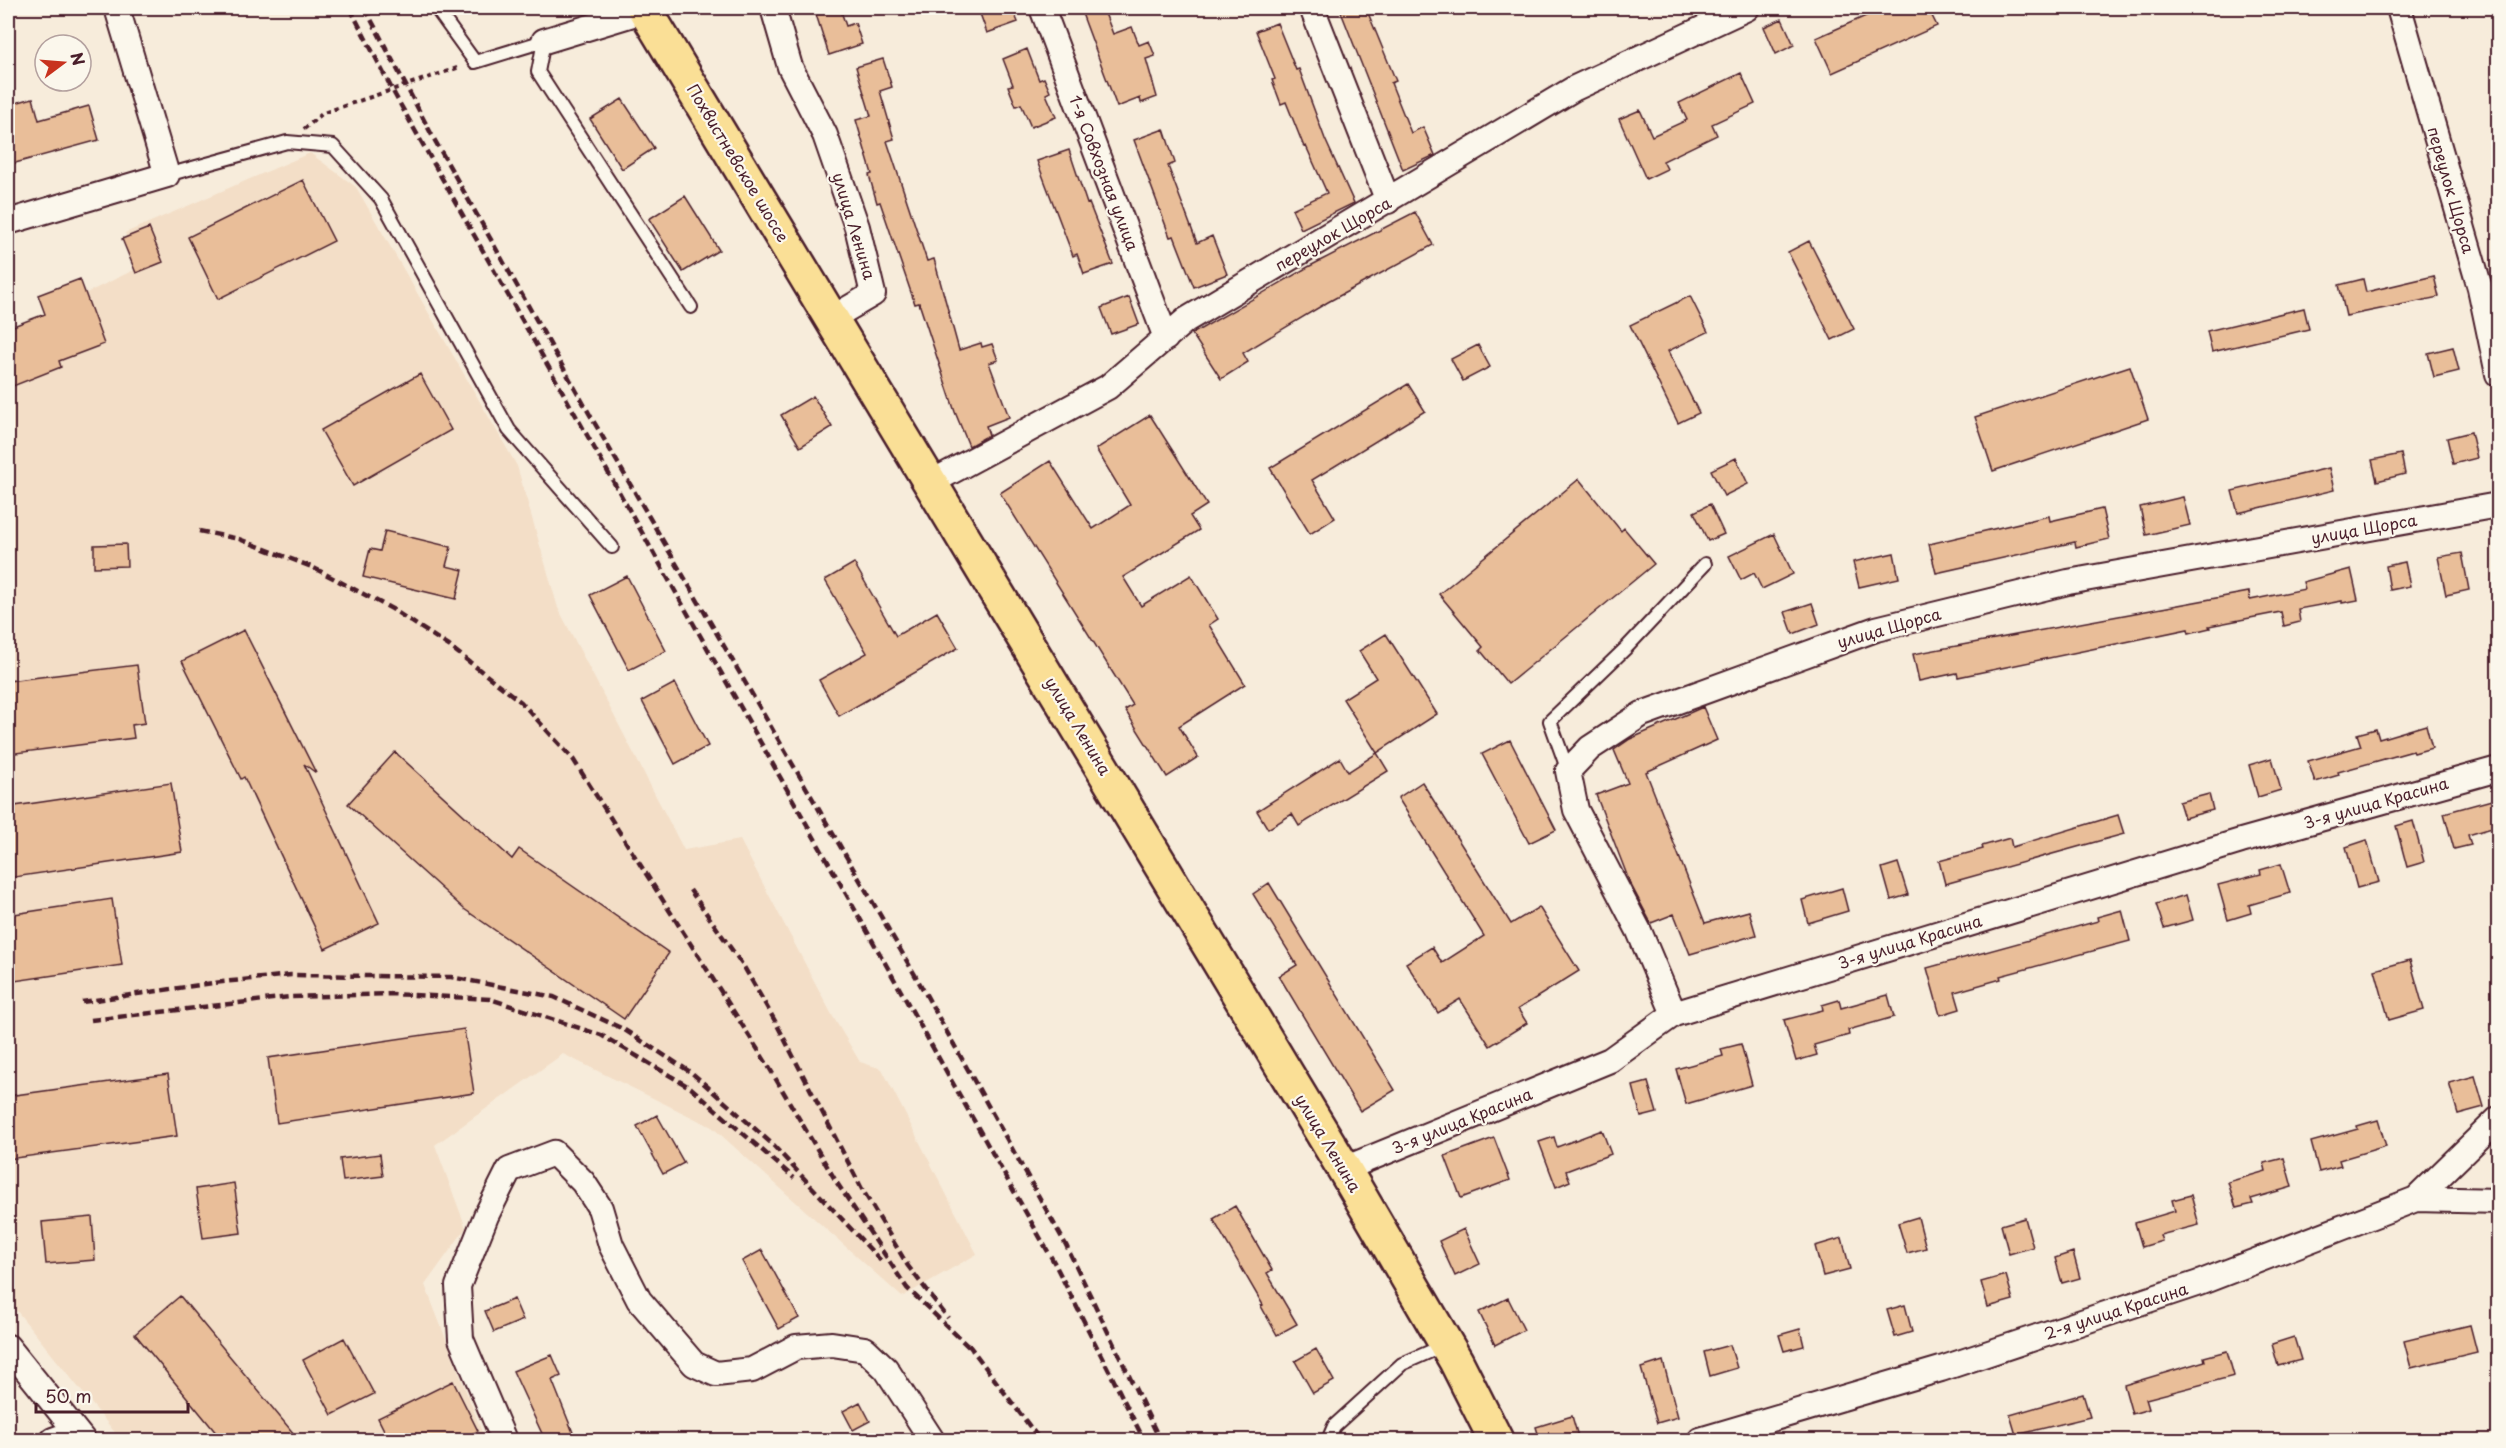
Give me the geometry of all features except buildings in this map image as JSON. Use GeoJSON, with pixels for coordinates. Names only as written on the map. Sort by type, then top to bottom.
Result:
{"type":"FeatureCollection","features":[{"type":"Feature","properties":{"kind":"main road","name":"Похвистневское шоссе"},"geometry":{"type":"LineString","coordinates":[[645,9],[832,318]]}},
{"type":"Feature","properties":{"kind":"main road","name":"улица Ленина"},"geometry":{"type":"LineString","coordinates":[[832,318],[1344,1170],[1446,1344],[1496,1440]]}},
{"type":"Feature","properties":{"kind":"street"},"geometry":{"type":"LineString","coordinates":[[9,217],[167,175],[117,8]]}},
{"type":"Feature","properties":{"kind":"street","name":"улица Ленина"},"geometry":{"type":"LineString","coordinates":[[773,8],[790,67],[825,135],[857,228],[873,294],[832,318]]}},
{"type":"Feature","properties":{"kind":"street","name":"1-я Совхозная улица"},"geometry":{"type":"LineString","coordinates":[[1042,8],[1166,338]]}},
{"type":"Feature","properties":{"kind":"street"},"geometry":{"type":"LineString","coordinates":[[1312,8],[1388,201]]}},
{"type":"Feature","properties":{"kind":"street","name":"переулок Щорса"},"geometry":{"type":"LineString","coordinates":[[932,482],[1108,387],[1186,320],[1575,88],[1747,8]]}},
{"type":"Feature","properties":{"kind":"street","name":"переулок Щорса"},"geometry":{"type":"LineString","coordinates":[[2399,8],[2480,288],[2499,374]]}},
{"type":"Feature","properties":{"kind":"street"},"geometry":{"type":"LineString","coordinates":[[544,40],[645,9]]}},
{"type":"Feature","properties":{"kind":"street","name":"улица Щорса"},"geometry":{"type":"LineString","coordinates":[[1568,771],[1590,748],[1641,714],[1876,629],[2068,582],[2499,505]]}},
{"type":"Feature","properties":{"kind":"street","name":"3-я улица Красина"},"geometry":{"type":"LineString","coordinates":[[1344,1170],[1610,1060],[1674,1014],[2241,841],[2499,769]]}},
{"type":"Feature","properties":{"kind":"street"},"geometry":{"type":"LineString","coordinates":[[1568,771],[1576,810],[1639,931],[1674,1014]]}},
{"type":"Feature","properties":{"kind":"street","name":"2-я улица Красина"},"geometry":{"type":"LineString","coordinates":[[1700,1440],[1941,1369],[2199,1283],[2416,1199],[2499,1119]]}},
{"type":"Feature","properties":{"kind":"street"},"geometry":{"type":"LineString","coordinates":[[504,1440],[461,1339],[458,1286],[486,1216],[509,1170],[554,1153],[584,1182],[600,1208],[611,1245],[639,1300],[694,1364],[717,1374],[752,1370],[796,1347],[832,1344],[865,1349],[886,1369],[932,1440]]}},
{"type":"Feature","properties":{"kind":"street"},"geometry":{"type":"LineString","coordinates":[[2416,1199],[2499,1202]]}},
{"type":"Feature","properties":{"kind":"street"},"geometry":{"type":"LineString","coordinates":[[8,1347],[70,1438]]}},
{"type":"Feature","properties":{"kind":"lane"},"geometry":{"type":"LineString","coordinates":[[436,8],[475,62],[544,40],[538,72],[691,307]]}},
{"type":"Feature","properties":{"kind":"lane"},"geometry":{"type":"LineString","coordinates":[[167,175],[287,142],[333,146],[381,199],[509,430],[612,547]]}},
{"type":"Feature","properties":{"kind":"lane"},"geometry":{"type":"LineString","coordinates":[[1568,771],[1550,721],[1626,648],[1705,564]]}},
{"type":"Feature","properties":{"kind":"lane"},"geometry":{"type":"LineString","coordinates":[[1328,1440],[1334,1426],[1402,1364],[1446,1344]]}},
{"type":"Feature","properties":{"kind":"path"},"geometry":{"type":"LineString","coordinates":[[287,142],[323,113],[475,62]]}},
{"type":"Feature","properties":{"kind":"shaded area"},"geometry":{"type":"Polygon","coordinates":[[[310,153],[356,187],[517,466],[558,608],[684,850],[740,840],[832,1015],[860,1062],[882,1069],[977,1254],[902,1297],[712,1127],[563,1054],[435,1145],[466,1228],[425,1285],[485,1440],[121,1440],[8,1300],[8,328],[41,315],[138,268],[125,233],[310,153]]]}},
{"type":"Feature","properties":{"kind":"railway"},"geometry":{"type":"LineString","coordinates":[[350,8],[395,95],[1055,1264],[1144,1440]]}},
{"type":"Feature","properties":{"kind":"railway"},"geometry":{"type":"LineString","coordinates":[[365,8],[434,139],[594,422],[915,975],[1066,1245],[1160,1440]]}},
{"type":"Feature","properties":{"kind":"railway"},"geometry":{"type":"LineString","coordinates":[[199,531],[239,539],[312,567],[392,609],[449,646],[521,702],[573,759],[767,1064],[837,1183],[907,1288],[973,1351]]}},
{"type":"Feature","properties":{"kind":"railway"},"geometry":{"type":"LineString","coordinates":[[690,890],[744,967],[775,1021],[862,1189],[908,1266],[948,1318]]}},
{"type":"Feature","properties":{"kind":"railway"},"geometry":{"type":"LineString","coordinates":[[82,1002],[213,983],[291,975],[451,977],[554,997],[623,1029],[692,1073],[771,1143],[882,1262]]}},
{"type":"Feature","properties":{"kind":"railway"},"geometry":{"type":"LineString","coordinates":[[91,1020],[290,997],[392,994],[490,999],[601,1035],[691,1088],[794,1178]]}},
{"type":"Feature","properties":{"kind":"railway"},"geometry":{"type":"LineString","coordinates":[[968,1344],[1040,1440]]}}]}
